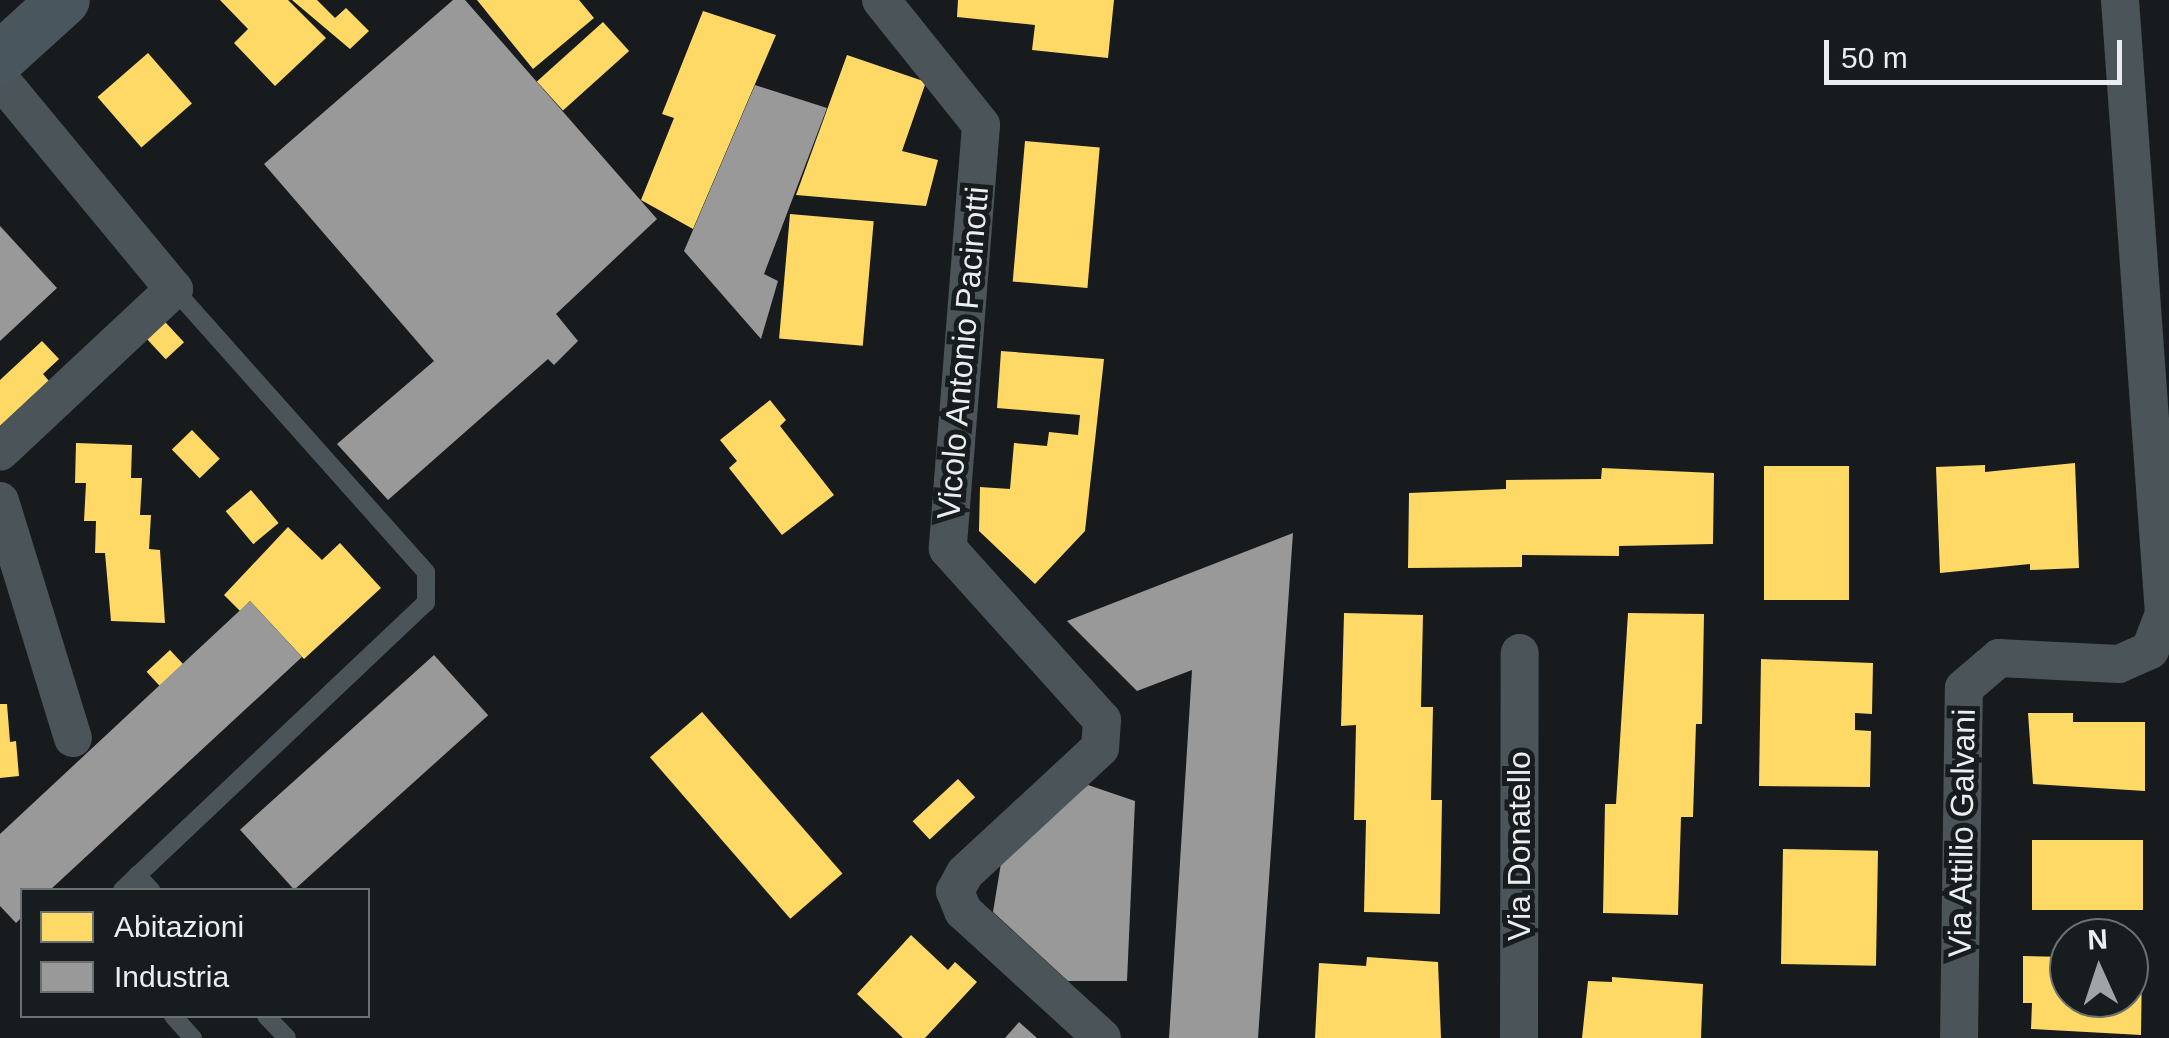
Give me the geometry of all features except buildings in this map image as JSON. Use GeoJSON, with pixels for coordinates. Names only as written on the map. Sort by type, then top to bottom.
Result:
{"type":"FeatureCollection","features":[{"type":"Feature","properties":{"kind":"main road"},"geometry":{"type":"LineString","coordinates":[[0,58],[64,0]]}},
{"type":"Feature","properties":{"kind":"street","name":"Vicolo Antonio Pacinotti"},"geometry":{"type":"LineString","coordinates":[[881,0],[982,124],[948,549],[1102,720],[1100,748],[965,873],[955,892],[963,911],[1102,1038]]}},
{"type":"Feature","properties":{"kind":"street","name":"Via Attilio Galvani"},"geometry":{"type":"LineString","coordinates":[[1960,1038],[1964,688],[1999,658],[2119,664],[2150,650],[2164,614],[2120,0]]}},
{"type":"Feature","properties":{"kind":"street"},"geometry":{"type":"LineString","coordinates":[[0,79],[174,289],[0,452]]}},
{"type":"Feature","properties":{"kind":"street"},"geometry":{"type":"LineString","coordinates":[[0,501],[73,738]]}},
{"type":"Feature","properties":{"kind":"street","name":"Via Donatello"},"geometry":{"type":"LineString","coordinates":[[1519,1038],[1520,653]]}},
{"type":"Feature","properties":{"kind":"lane"},"geometry":{"type":"LineString","coordinates":[[124,888],[426,603],[426,572],[174,289]]}},
{"type":"Feature","properties":{"kind":"lane"},"geometry":{"type":"LineString","coordinates":[[138,875],[149,888]]}},
{"type":"Feature","properties":{"kind":"lane"},"geometry":{"type":"LineString","coordinates":[[175,1018],[192,1038]]}},
{"type":"Feature","properties":{"kind":"lane"},"geometry":{"type":"LineString","coordinates":[[268,1018],[287,1038]]}}]}
